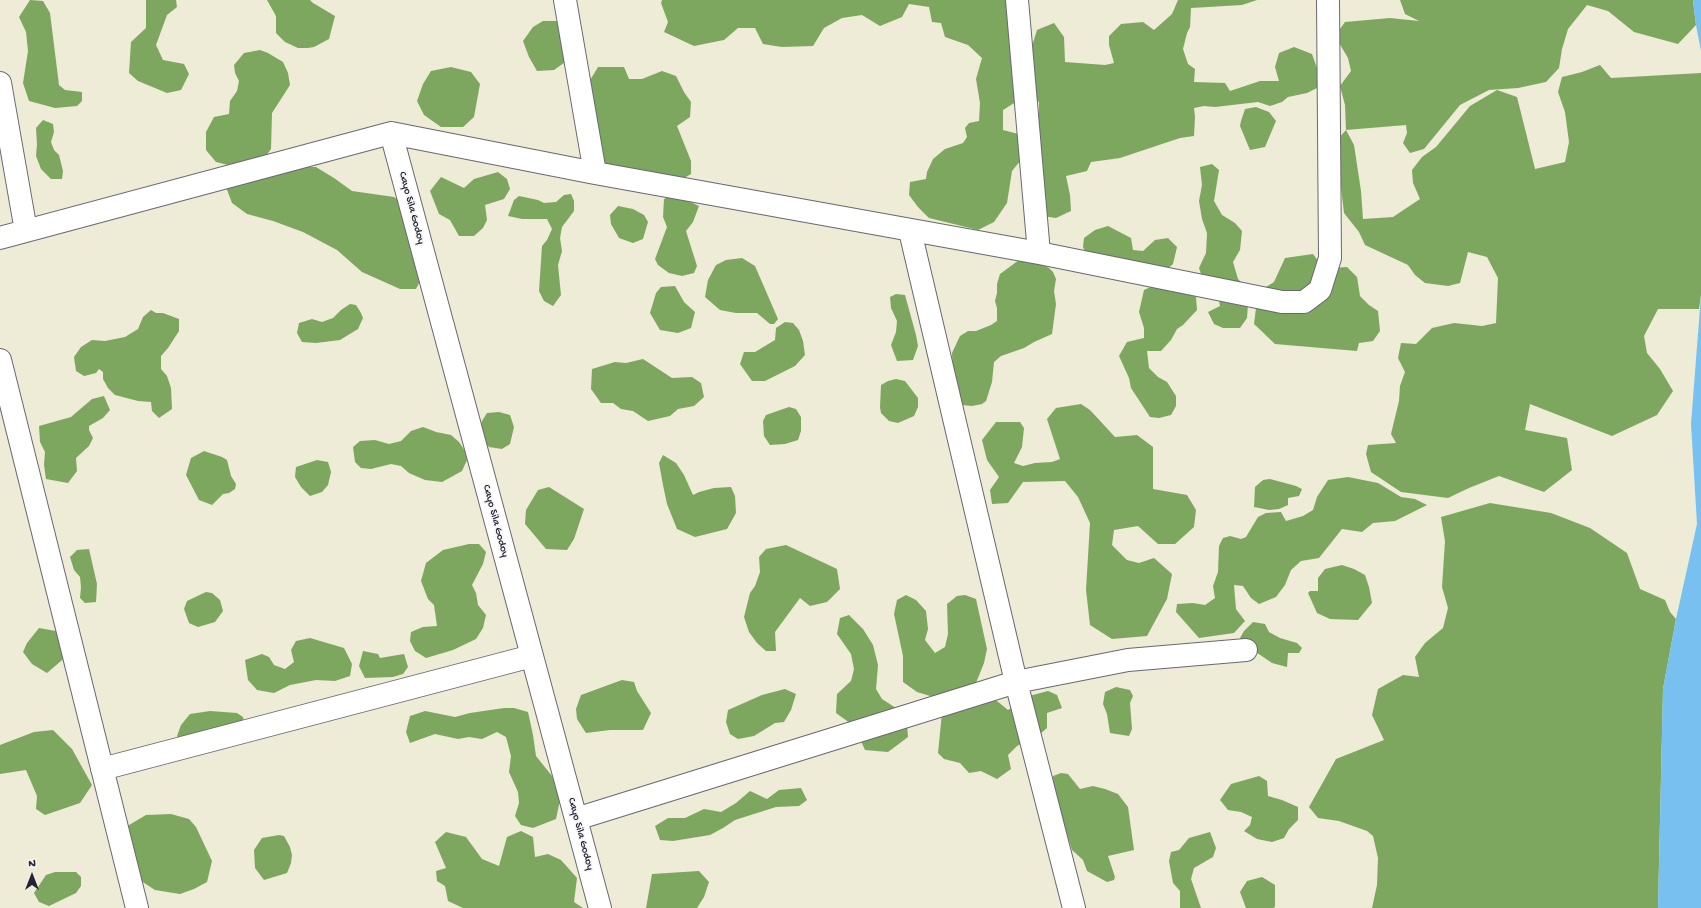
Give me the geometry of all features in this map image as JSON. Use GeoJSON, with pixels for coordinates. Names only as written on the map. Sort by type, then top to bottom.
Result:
{"type":"FeatureCollection","features":[{"type":"Feature","properties":{"kind":"street"},"geometry":{"type":"LineString","coordinates":[[565,0],[595,173]]}},
{"type":"Feature","properties":{"kind":"street"},"geometry":{"type":"LineString","coordinates":[[1017,0],[1039,253]]}},
{"type":"Feature","properties":{"kind":"street"},"geometry":{"type":"LineString","coordinates":[[0,238],[391,134],[910,231],[1039,253],[1282,302],[1304,302],[1320,290],[1330,258],[1328,0]]}},
{"type":"Feature","properties":{"kind":"street"},"geometry":{"type":"LineString","coordinates":[[0,83],[26,231]]}},
{"type":"Feature","properties":{"kind":"street","name":"Cayo Sila Godoy"},"geometry":{"type":"LineString","coordinates":[[391,134],[600,908]]}},
{"type":"Feature","properties":{"kind":"street"},"geometry":{"type":"LineString","coordinates":[[910,231],[1016,682],[1074,908]]}},
{"type":"Feature","properties":{"kind":"street"},"geometry":{"type":"LineString","coordinates":[[0,360],[137,908]]}},
{"type":"Feature","properties":{"kind":"street"},"geometry":{"type":"LineString","coordinates":[[576,819],[1016,682],[1128,660],[1246,650]]}},
{"type":"Feature","properties":{"kind":"street"},"geometry":{"type":"LineString","coordinates":[[102,769],[532,656]]}},
{"type":"Feature","properties":{"kind":"green space"},"geometry":{"type":"Polygon","coordinates":[[[30,0],[43,1],[50,13],[59,85],[65,90],[82,92],[82,101],[77,106],[55,108],[29,101],[23,83],[28,51],[26,32],[19,17],[30,0]]]}},
{"type":"Feature","properties":{"kind":"green space"},"geometry":{"type":"Polygon","coordinates":[[[146,0],[176,0],[177,7],[167,15],[156,45],[163,60],[184,64],[189,74],[181,90],[167,93],[138,81],[129,73],[131,42],[146,28],[146,0]]]}},
{"type":"Feature","properties":{"kind":"green space"},"geometry":{"type":"Polygon","coordinates":[[[267,0],[310,0],[335,16],[329,39],[314,47],[308,48],[298,48],[285,42],[276,33],[276,16],[267,0]]]}},
{"type":"Feature","properties":{"kind":"green space"},"geometry":{"type":"Polygon","coordinates":[[[662,0],[1019,0],[1028,59],[1037,30],[1054,23],[1064,37],[1065,62],[1105,65],[1114,63],[1109,45],[1109,36],[1121,24],[1143,22],[1154,30],[1172,14],[1178,0],[1257,0],[1242,5],[1191,8],[1190,27],[1183,49],[1188,64],[1195,69],[1194,82],[1225,83],[1230,91],[1260,81],[1279,81],[1275,67],[1279,53],[1294,47],[1312,54],[1323,85],[1307,93],[1288,97],[1282,102],[1270,106],[1258,102],[1194,108],[1194,136],[1180,138],[1120,158],[1091,162],[1087,171],[1066,176],[1070,195],[1071,211],[1056,218],[1029,214],[1039,136],[1039,102],[1027,95],[1003,110],[1003,130],[1026,136],[1029,150],[1012,171],[1007,203],[994,222],[978,230],[929,218],[909,195],[910,182],[926,179],[927,172],[933,159],[945,149],[963,143],[967,137],[965,128],[969,123],[979,121],[980,103],[976,79],[982,58],[968,45],[945,37],[941,23],[932,22],[929,7],[909,4],[902,17],[880,26],[862,15],[842,18],[824,28],[813,46],[782,47],[763,44],[755,28],[738,28],[724,40],[694,46],[664,32],[668,22],[661,3],[662,0]]]}},
{"type":"Feature","properties":{"kind":"green space"},"geometry":{"type":"Polygon","coordinates":[[[1400,0],[1693,0],[1696,25],[1678,44],[1634,32],[1608,11],[1587,5],[1568,29],[1562,49],[1559,68],[1546,82],[1518,88],[1489,90],[1460,105],[1424,149],[1410,153],[1403,143],[1407,133],[1406,125],[1346,130],[1345,105],[1340,86],[1351,71],[1348,58],[1335,36],[1345,22],[1390,18],[1419,21],[1405,14],[1400,0]]]}},
{"type":"Feature","properties":{"kind":"green space"},"geometry":{"type":"Polygon","coordinates":[[[543,21],[560,21],[575,55],[554,70],[537,71],[529,57],[523,41],[533,27],[543,21]]]}},
{"type":"Feature","properties":{"kind":"green space"},"geometry":{"type":"Polygon","coordinates":[[[260,50],[283,62],[288,73],[290,85],[272,113],[271,149],[266,156],[252,162],[228,165],[216,162],[206,150],[206,132],[214,117],[229,114],[230,101],[237,91],[239,81],[235,73],[234,65],[244,53],[260,50]]]}},
{"type":"Feature","properties":{"kind":"green space"},"geometry":{"type":"Polygon","coordinates":[[[1600,65],[1611,78],[1701,73],[1701,295],[1699,309],[1658,309],[1644,336],[1647,353],[1660,369],[1673,391],[1657,415],[1612,436],[1530,404],[1525,430],[1567,438],[1572,470],[1544,492],[1499,476],[1448,498],[1401,492],[1371,472],[1366,454],[1368,445],[1396,443],[1391,434],[1399,401],[1400,386],[1405,372],[1398,358],[1401,343],[1416,344],[1432,328],[1454,323],[1482,326],[1496,323],[1498,278],[1487,257],[1468,252],[1460,283],[1448,286],[1425,283],[1415,275],[1408,265],[1365,245],[1359,232],[1344,213],[1339,170],[1340,154],[1337,140],[1346,130],[1354,145],[1361,191],[1363,219],[1393,217],[1420,199],[1413,183],[1412,170],[1422,157],[1436,147],[1470,106],[1497,90],[1517,97],[1535,169],[1565,162],[1569,142],[1565,112],[1558,92],[1562,77],[1582,72],[1600,65]]]}},
{"type":"Feature","properties":{"kind":"green space"},"geometry":{"type":"Polygon","coordinates":[[[451,67],[471,72],[480,84],[474,117],[463,127],[441,127],[424,115],[417,101],[423,84],[431,71],[451,67]]]}},
{"type":"Feature","properties":{"kind":"green space"},"geometry":{"type":"Polygon","coordinates":[[[598,67],[624,67],[629,79],[642,79],[662,71],[676,76],[691,102],[690,117],[677,126],[691,161],[691,174],[679,181],[621,178],[602,160],[586,87],[598,67]]]}},
{"type":"Feature","properties":{"kind":"green space"},"geometry":{"type":"Polygon","coordinates":[[[1256,107],[1269,112],[1276,121],[1265,147],[1250,150],[1240,126],[1245,109],[1256,107]]]}},
{"type":"Feature","properties":{"kind":"green space"},"geometry":{"type":"Polygon","coordinates":[[[43,120],[53,124],[54,132],[51,142],[54,150],[59,155],[63,171],[62,179],[51,179],[41,169],[36,156],[36,128],[43,120]]]}},
{"type":"Feature","properties":{"kind":"green space"},"geometry":{"type":"Polygon","coordinates":[[[1212,164],[1219,170],[1214,201],[1222,215],[1235,223],[1242,231],[1240,250],[1233,262],[1238,279],[1249,290],[1247,318],[1240,328],[1223,328],[1214,324],[1208,312],[1220,306],[1216,283],[1202,277],[1199,268],[1206,253],[1207,233],[1202,219],[1199,201],[1202,185],[1200,167],[1212,164]]]}},
{"type":"Feature","properties":{"kind":"green space"},"geometry":{"type":"Polygon","coordinates":[[[293,167],[316,167],[352,191],[394,197],[412,209],[427,267],[416,289],[400,289],[362,272],[337,250],[303,232],[273,221],[247,214],[232,203],[226,187],[293,167]]]}},
{"type":"Feature","properties":{"kind":"green space"},"geometry":{"type":"Polygon","coordinates":[[[498,172],[507,179],[510,189],[504,199],[485,205],[487,220],[483,228],[474,236],[459,236],[450,220],[439,214],[430,191],[441,177],[464,188],[474,179],[498,172]]]}},
{"type":"Feature","properties":{"kind":"green space"},"geometry":{"type":"Polygon","coordinates":[[[571,194],[574,201],[574,211],[562,227],[560,238],[562,251],[558,265],[561,295],[553,306],[544,301],[539,291],[542,246],[547,240],[552,229],[547,219],[522,219],[508,216],[514,200],[519,196],[538,200],[544,203],[556,202],[564,195],[571,194]]]}},
{"type":"Feature","properties":{"kind":"green space"},"geometry":{"type":"Polygon","coordinates":[[[674,194],[699,206],[693,222],[686,231],[697,266],[694,273],[682,276],[669,273],[658,265],[655,259],[667,227],[663,217],[664,199],[674,194]]]}},
{"type":"Feature","properties":{"kind":"green space"},"geometry":{"type":"Polygon","coordinates":[[[618,206],[633,209],[644,215],[648,222],[643,239],[633,243],[619,238],[611,224],[610,215],[618,206]]]}},
{"type":"Feature","properties":{"kind":"green space"},"geometry":{"type":"Polygon","coordinates":[[[1108,226],[1131,238],[1133,250],[1143,251],[1155,240],[1168,238],[1177,247],[1173,264],[1157,278],[1094,274],[1083,247],[1084,238],[1095,230],[1108,226]]]}},
{"type":"Feature","properties":{"kind":"green space"},"geometry":{"type":"Polygon","coordinates":[[[1313,254],[1327,273],[1332,268],[1347,267],[1357,277],[1360,296],[1378,311],[1380,331],[1373,341],[1359,343],[1357,351],[1275,344],[1254,324],[1258,292],[1274,282],[1285,258],[1313,254]]]}},
{"type":"Feature","properties":{"kind":"green space"},"geometry":{"type":"Polygon","coordinates":[[[742,258],[755,266],[778,319],[774,324],[770,324],[757,313],[736,313],[720,310],[705,297],[708,280],[716,265],[726,260],[742,258]]]}},
{"type":"Feature","properties":{"kind":"green space"},"geometry":{"type":"Polygon","coordinates":[[[1019,260],[1035,261],[1049,268],[1053,272],[1056,279],[1054,291],[1056,304],[1052,334],[1024,348],[1001,356],[994,362],[992,382],[986,401],[982,404],[972,406],[962,405],[953,377],[952,353],[960,336],[968,331],[976,331],[997,321],[997,308],[995,301],[1000,274],[1019,260]]]}},
{"type":"Feature","properties":{"kind":"green space"},"geometry":{"type":"Polygon","coordinates":[[[1170,284],[1196,297],[1197,310],[1183,325],[1177,329],[1171,340],[1161,351],[1147,351],[1149,368],[1158,377],[1167,382],[1176,396],[1176,406],[1171,415],[1159,418],[1150,417],[1131,388],[1129,378],[1119,356],[1127,342],[1144,338],[1144,328],[1139,312],[1144,290],[1153,286],[1170,284]]]}},
{"type":"Feature","properties":{"kind":"green space"},"geometry":{"type":"Polygon","coordinates":[[[675,286],[684,302],[695,312],[691,328],[678,333],[660,330],[650,313],[656,293],[661,287],[675,286]]]}},
{"type":"Feature","properties":{"kind":"green space"},"geometry":{"type":"Polygon","coordinates":[[[896,294],[905,295],[916,335],[918,346],[913,360],[897,361],[891,345],[896,332],[897,321],[891,308],[890,297],[896,294]]]}},
{"type":"Feature","properties":{"kind":"green space"},"geometry":{"type":"Polygon","coordinates":[[[350,304],[356,305],[363,318],[358,329],[340,340],[316,343],[302,342],[297,333],[299,323],[312,319],[322,322],[333,318],[350,304]]]}},
{"type":"Feature","properties":{"kind":"green space"},"geometry":{"type":"Polygon","coordinates":[[[151,310],[156,313],[163,313],[179,319],[179,331],[161,356],[161,369],[167,376],[171,388],[172,409],[159,418],[152,411],[151,402],[138,401],[115,395],[108,388],[103,379],[103,372],[99,369],[96,373],[84,376],[76,371],[74,357],[81,347],[92,340],[105,341],[125,337],[138,329],[143,317],[151,310]]]}},
{"type":"Feature","properties":{"kind":"green space"},"geometry":{"type":"Polygon","coordinates":[[[785,322],[793,323],[799,330],[803,341],[805,355],[795,366],[765,381],[752,381],[740,364],[744,352],[755,352],[775,340],[776,328],[785,322]]]}},
{"type":"Feature","properties":{"kind":"green space"},"geometry":{"type":"Polygon","coordinates":[[[643,359],[672,378],[692,377],[701,383],[704,397],[694,406],[678,409],[670,416],[648,421],[633,411],[621,409],[613,403],[601,403],[591,389],[592,369],[615,362],[626,363],[643,359]]]}},
{"type":"Feature","properties":{"kind":"green space"},"geometry":{"type":"Polygon","coordinates":[[[896,379],[905,381],[918,398],[918,407],[914,416],[898,423],[889,421],[881,413],[880,407],[881,385],[896,379]]]}},
{"type":"Feature","properties":{"kind":"green space"},"geometry":{"type":"Polygon","coordinates":[[[104,396],[110,410],[103,418],[89,426],[89,430],[93,438],[89,446],[76,458],[77,471],[68,483],[46,479],[44,465],[45,452],[40,442],[39,426],[71,417],[92,399],[104,396]]]}},
{"type":"Feature","properties":{"kind":"green space"},"geometry":{"type":"Polygon","coordinates":[[[1081,404],[1090,410],[1115,437],[1137,435],[1153,447],[1153,489],[1187,495],[1196,510],[1194,527],[1175,544],[1158,544],[1138,526],[1114,530],[1112,545],[1127,560],[1139,563],[1154,558],[1172,574],[1167,599],[1147,636],[1112,639],[1090,625],[1086,590],[1090,523],[1078,497],[1065,481],[1023,482],[1008,503],[992,504],[990,490],[999,477],[987,460],[982,440],[996,422],[1020,422],[1024,428],[1022,447],[1014,463],[1023,466],[1035,463],[1052,462],[1060,459],[1047,419],[1056,408],[1081,404]]]}},
{"type":"Feature","properties":{"kind":"green space"},"geometry":{"type":"Polygon","coordinates":[[[789,407],[796,409],[801,417],[801,431],[798,440],[785,444],[770,445],[764,436],[763,421],[766,415],[789,407]]]}},
{"type":"Feature","properties":{"kind":"green space"},"geometry":{"type":"Polygon","coordinates":[[[499,412],[510,415],[514,427],[510,444],[502,449],[489,447],[481,438],[480,429],[482,421],[487,413],[499,412]]]}},
{"type":"Feature","properties":{"kind":"green space"},"geometry":{"type":"Polygon","coordinates":[[[423,427],[436,432],[451,435],[459,442],[465,451],[467,460],[462,471],[442,482],[425,480],[409,473],[401,466],[391,464],[371,469],[361,468],[355,462],[353,447],[360,441],[375,440],[389,444],[401,441],[411,431],[423,427]]]}},
{"type":"Feature","properties":{"kind":"green space"},"geometry":{"type":"Polygon","coordinates":[[[204,451],[227,460],[231,476],[236,484],[235,489],[229,493],[223,494],[212,505],[199,500],[186,475],[191,458],[204,451]]]}},
{"type":"Feature","properties":{"kind":"green space"},"geometry":{"type":"Polygon","coordinates":[[[663,455],[676,463],[684,475],[693,495],[714,488],[731,487],[735,496],[736,513],[727,529],[695,537],[677,529],[667,504],[663,485],[659,463],[663,455]]]}},
{"type":"Feature","properties":{"kind":"green space"},"geometry":{"type":"Polygon","coordinates":[[[317,460],[328,462],[331,472],[328,485],[322,492],[310,496],[301,487],[295,477],[296,467],[317,460]]]}},
{"type":"Feature","properties":{"kind":"green space"},"geometry":{"type":"Polygon","coordinates":[[[1348,477],[1378,483],[1401,497],[1415,499],[1427,505],[1395,521],[1373,523],[1362,532],[1342,529],[1319,558],[1301,561],[1291,570],[1285,585],[1276,597],[1259,604],[1251,598],[1243,586],[1234,585],[1236,609],[1245,621],[1234,633],[1199,638],[1176,612],[1177,604],[1193,603],[1205,605],[1215,598],[1213,586],[1218,572],[1219,546],[1223,538],[1230,536],[1241,539],[1246,537],[1258,517],[1266,513],[1281,512],[1286,521],[1303,516],[1313,510],[1317,497],[1328,480],[1348,477]]]}},
{"type":"Feature","properties":{"kind":"green space"},"geometry":{"type":"Polygon","coordinates":[[[1270,479],[1302,489],[1299,496],[1288,498],[1288,505],[1279,509],[1269,510],[1254,507],[1255,487],[1263,480],[1270,479]]]}},
{"type":"Feature","properties":{"kind":"green space"},"geometry":{"type":"Polygon","coordinates":[[[549,487],[584,509],[574,539],[567,550],[546,549],[525,524],[526,510],[538,490],[549,487]]]}},
{"type":"Feature","properties":{"kind":"green space"},"geometry":{"type":"Polygon","coordinates":[[[1490,503],[1551,513],[1590,528],[1627,553],[1640,589],[1665,600],[1670,612],[1676,619],[1663,689],[1658,908],[1372,908],[1377,885],[1378,858],[1373,836],[1367,831],[1339,821],[1318,818],[1309,807],[1336,759],[1384,740],[1372,715],[1378,689],[1403,675],[1419,677],[1415,657],[1425,643],[1443,628],[1448,608],[1442,587],[1445,541],[1441,517],[1490,503]]]}},
{"type":"Feature","properties":{"kind":"green space"},"geometry":{"type":"Polygon","coordinates":[[[469,544],[479,544],[486,552],[483,564],[472,585],[476,593],[478,605],[486,615],[483,628],[476,639],[453,650],[426,658],[415,651],[410,641],[411,632],[423,627],[437,626],[434,605],[428,599],[421,581],[426,563],[443,550],[469,544]]]}},
{"type":"Feature","properties":{"kind":"green space"},"geometry":{"type":"Polygon","coordinates":[[[786,545],[837,569],[840,589],[827,602],[810,606],[800,598],[775,632],[776,651],[766,651],[757,643],[749,632],[744,617],[750,593],[755,586],[760,572],[759,557],[766,549],[786,545]]]}},
{"type":"Feature","properties":{"kind":"green space"},"geometry":{"type":"Polygon","coordinates":[[[89,549],[97,584],[96,602],[85,603],[80,598],[80,577],[74,570],[70,557],[77,550],[89,549]]]}},
{"type":"Feature","properties":{"kind":"green space"},"geometry":{"type":"Polygon","coordinates":[[[1342,565],[1365,575],[1369,587],[1372,603],[1358,620],[1330,619],[1317,613],[1308,593],[1310,591],[1318,591],[1318,578],[1325,569],[1342,565]]]}},
{"type":"Feature","properties":{"kind":"green space"},"geometry":{"type":"Polygon","coordinates":[[[206,592],[212,593],[220,600],[223,611],[215,622],[198,627],[189,623],[184,609],[187,601],[206,592]]]}},
{"type":"Feature","properties":{"kind":"green space"},"geometry":{"type":"Polygon","coordinates":[[[906,595],[916,600],[926,611],[928,629],[925,640],[935,653],[945,647],[948,634],[947,604],[957,596],[965,595],[976,599],[987,649],[984,663],[976,683],[960,693],[943,697],[930,696],[917,692],[903,682],[903,656],[894,614],[897,600],[906,595]]]}},
{"type":"Feature","properties":{"kind":"green space"},"geometry":{"type":"Polygon","coordinates":[[[849,615],[863,629],[873,645],[878,665],[876,689],[882,699],[896,708],[907,724],[908,737],[888,752],[865,750],[854,726],[836,713],[837,694],[851,681],[854,669],[851,654],[837,634],[840,618],[849,615]]]}},
{"type":"Feature","properties":{"kind":"green space"},"geometry":{"type":"Polygon","coordinates":[[[1253,622],[1265,624],[1269,632],[1280,638],[1297,643],[1302,648],[1299,653],[1288,653],[1287,667],[1272,663],[1247,646],[1240,638],[1244,631],[1253,622]]]}},
{"type":"Feature","properties":{"kind":"green space"},"geometry":{"type":"Polygon","coordinates":[[[39,628],[67,633],[68,655],[47,673],[32,664],[23,652],[27,643],[39,628]]]}},
{"type":"Feature","properties":{"kind":"green space"},"geometry":{"type":"Polygon","coordinates":[[[310,638],[344,648],[352,664],[350,676],[335,681],[316,680],[290,685],[274,693],[257,690],[248,680],[245,660],[262,654],[269,657],[274,665],[285,669],[294,662],[291,650],[296,641],[310,638]]]}},
{"type":"Feature","properties":{"kind":"green space"},"geometry":{"type":"Polygon","coordinates":[[[363,651],[378,654],[380,658],[404,654],[408,667],[403,674],[393,677],[365,678],[359,666],[363,651]]]}},
{"type":"Feature","properties":{"kind":"green space"},"geometry":{"type":"Polygon","coordinates":[[[622,680],[634,682],[637,691],[651,713],[643,730],[610,730],[586,733],[577,719],[576,709],[581,695],[622,680]]]}},
{"type":"Feature","properties":{"kind":"green space"},"geometry":{"type":"Polygon","coordinates":[[[1116,687],[1130,690],[1133,696],[1130,703],[1132,729],[1129,736],[1110,733],[1107,714],[1103,704],[1105,692],[1116,687]]]}},
{"type":"Feature","properties":{"kind":"green space"},"geometry":{"type":"Polygon","coordinates":[[[785,689],[796,694],[791,710],[784,722],[775,723],[754,736],[738,739],[730,734],[726,722],[728,710],[762,695],[785,689]]]}},
{"type":"Feature","properties":{"kind":"green space"},"geometry":{"type":"Polygon","coordinates":[[[1048,691],[1057,695],[1062,708],[1047,713],[1047,728],[1040,734],[1017,746],[1008,755],[1011,769],[997,779],[981,771],[969,773],[960,763],[944,759],[938,753],[942,713],[981,700],[997,701],[1008,710],[1029,696],[1048,691]]]}},
{"type":"Feature","properties":{"kind":"green space"},"geometry":{"type":"Polygon","coordinates":[[[514,708],[528,712],[536,756],[552,776],[560,800],[556,819],[533,828],[521,825],[515,816],[519,803],[518,792],[509,772],[511,756],[506,737],[497,732],[482,739],[469,737],[458,739],[435,734],[410,743],[406,732],[410,716],[425,711],[455,717],[470,713],[514,708]]]}},
{"type":"Feature","properties":{"kind":"green space"},"geometry":{"type":"Polygon","coordinates":[[[210,711],[237,713],[243,717],[245,727],[182,743],[177,736],[181,725],[190,714],[210,711]]]}},
{"type":"Feature","properties":{"kind":"green space"},"geometry":{"type":"Polygon","coordinates":[[[53,730],[72,749],[92,785],[80,803],[45,815],[36,809],[37,796],[26,770],[0,774],[0,745],[34,732],[53,730]]]}},
{"type":"Feature","properties":{"kind":"green space"},"geometry":{"type":"Polygon","coordinates":[[[1061,773],[1068,774],[1080,789],[1093,786],[1118,794],[1128,807],[1134,850],[1108,856],[1115,877],[1114,880],[1107,882],[1087,871],[1083,860],[1072,850],[1062,818],[1054,806],[1053,776],[1061,773]]]}},
{"type":"Feature","properties":{"kind":"green space"},"geometry":{"type":"Polygon","coordinates":[[[1259,776],[1267,781],[1268,796],[1298,807],[1298,820],[1289,829],[1284,838],[1272,842],[1257,839],[1244,831],[1250,825],[1252,817],[1241,812],[1228,810],[1220,800],[1231,784],[1259,776]]]}},
{"type":"Feature","properties":{"kind":"green space"},"geometry":{"type":"Polygon","coordinates":[[[801,788],[807,800],[799,806],[776,807],[735,820],[710,835],[673,841],[660,840],[655,826],[668,818],[685,818],[704,809],[721,812],[736,803],[750,791],[767,799],[779,790],[801,788]]]}},
{"type":"Feature","properties":{"kind":"green space"},"geometry":{"type":"Polygon","coordinates":[[[171,814],[189,819],[196,827],[212,861],[207,882],[180,894],[155,890],[135,877],[122,847],[129,825],[146,815],[171,814]]]}},
{"type":"Feature","properties":{"kind":"green space"},"geometry":{"type":"Polygon","coordinates":[[[521,831],[533,837],[535,857],[548,854],[561,860],[577,878],[574,902],[583,908],[463,908],[448,901],[445,886],[437,881],[436,871],[446,868],[435,842],[446,832],[466,837],[482,859],[499,866],[507,837],[521,831]]]}},
{"type":"Feature","properties":{"kind":"green space"},"geometry":{"type":"Polygon","coordinates":[[[1210,832],[1216,848],[1213,857],[1194,868],[1191,879],[1201,908],[1180,908],[1180,891],[1173,883],[1169,861],[1171,852],[1179,850],[1189,838],[1210,832]]]}},
{"type":"Feature","properties":{"kind":"green space"},"geometry":{"type":"Polygon","coordinates":[[[279,835],[284,836],[290,847],[292,855],[291,863],[287,873],[264,880],[255,868],[254,850],[262,838],[279,835]]]}},
{"type":"Feature","properties":{"kind":"green space"},"geometry":{"type":"Polygon","coordinates":[[[699,871],[709,882],[704,897],[697,908],[646,908],[652,874],[699,871]]]}},
{"type":"Feature","properties":{"kind":"green space"},"geometry":{"type":"Polygon","coordinates":[[[55,872],[76,872],[81,877],[81,886],[76,893],[49,906],[39,902],[34,893],[46,875],[55,872]]]}},
{"type":"Feature","properties":{"kind":"green space"},"geometry":{"type":"Polygon","coordinates":[[[1262,877],[1275,885],[1274,908],[1246,908],[1240,892],[1247,881],[1262,877]]]}},
{"type":"Feature","properties":{"kind":"water"},"geometry":{"type":"Polygon","coordinates":[[[1693,0],[1701,0],[1701,51],[1696,25],[1693,0]]]}},
{"type":"Feature","properties":{"kind":"water"},"geometry":{"type":"Polygon","coordinates":[[[1701,295],[1701,908],[1658,908],[1663,689],[1676,619],[1697,524],[1691,424],[1701,295]]]}}]}
